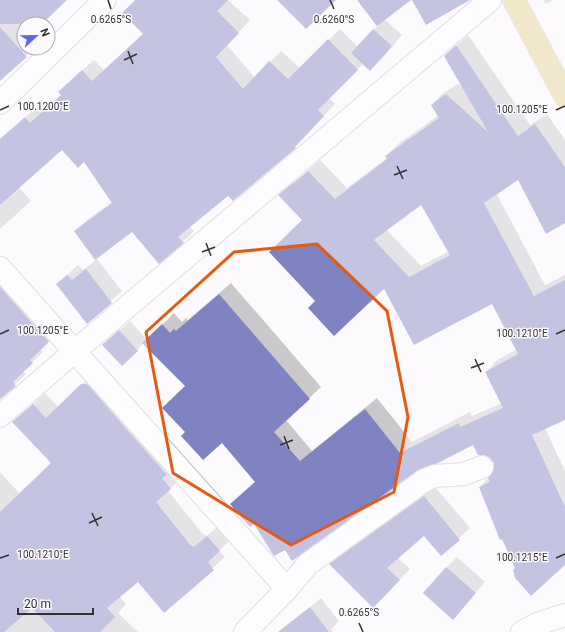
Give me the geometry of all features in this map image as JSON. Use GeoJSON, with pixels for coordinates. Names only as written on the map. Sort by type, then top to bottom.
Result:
{"type":"FeatureCollection","features":[{"type":"Feature","properties":{"kind":"main road"},"geometry":{"type":"LineString","coordinates":[[514,0],[565,96]]}},
{"type":"Feature","properties":{"kind":"street"},"geometry":{"type":"LineString","coordinates":[[0,103],[105,0]]}},
{"type":"Feature","properties":{"kind":"street"},"geometry":{"type":"LineString","coordinates":[[0,416],[490,0]]}},
{"type":"Feature","properties":{"kind":"street"},"geometry":{"type":"LineString","coordinates":[[0,268],[287,589]]}},
{"type":"Feature","properties":{"kind":"street"},"geometry":{"type":"LineString","coordinates":[[245,632],[287,589],[308,564],[425,480],[435,476],[464,474],[482,467]]}},
{"type":"Feature","properties":{"kind":"street"},"geometry":{"type":"LineString","coordinates":[[522,632],[537,624],[565,615]]}},
{"type":"Feature","properties":{"kind":"highlighted area"},"geometry":{"type":"Polygon","coordinates":[[[317,244],[387,311],[408,417],[394,492],[291,545],[173,473],[146,332],[234,252],[317,244]]]}},
{"type":"Feature","properties":{"kind":"building"},"geometry":{"type":"Polygon","coordinates":[[[0,0],[67,0],[50,16],[16,16],[16,24],[0,24],[0,0]]]}},
{"type":"Feature","properties":{"kind":"building"},"geometry":{"type":"Polygon","coordinates":[[[135,0],[228,0],[217,11],[239,33],[216,57],[243,89],[269,61],[288,79],[328,39],[358,70],[318,110],[324,116],[295,147],[296,148],[233,201],[228,196],[178,237],[184,243],[159,264],[132,232],[95,260],[74,231],[112,203],[84,162],[78,168],[62,150],[0,205],[0,139],[25,117],[30,123],[61,95],[58,92],[82,70],[92,81],[143,34],[122,13],[135,0]]]}},
{"type":"Feature","properties":{"kind":"building"},"geometry":{"type":"Polygon","coordinates":[[[277,0],[336,0],[306,29],[277,0]]]}},
{"type":"Feature","properties":{"kind":"building"},"geometry":{"type":"Polygon","coordinates":[[[357,0],[411,0],[377,26],[357,0]]]}},
{"type":"Feature","properties":{"kind":"building"},"geometry":{"type":"Polygon","coordinates":[[[412,0],[470,0],[426,25],[412,0]]]}},
{"type":"Feature","properties":{"kind":"building"},"geometry":{"type":"Polygon","coordinates":[[[0,27],[16,45],[16,56],[27,57],[0,81],[0,27]]]}},
{"type":"Feature","properties":{"kind":"building"},"geometry":{"type":"Polygon","coordinates":[[[373,29],[392,46],[370,71],[351,53],[373,29]]]}},
{"type":"Feature","properties":{"kind":"building"},"geometry":{"type":"Polygon","coordinates":[[[456,45],[518,136],[535,124],[565,167],[565,223],[546,234],[518,180],[484,203],[534,296],[565,280],[565,420],[532,435],[565,507],[565,565],[531,596],[515,578],[513,570],[515,568],[502,539],[500,540],[479,487],[490,482],[488,478],[494,469],[494,463],[489,457],[478,455],[473,445],[438,463],[418,470],[292,561],[285,550],[274,556],[254,524],[250,527],[230,504],[255,482],[222,443],[203,460],[181,436],[185,432],[162,408],[185,386],[142,343],[162,324],[170,333],[174,329],[176,331],[219,294],[310,399],[274,432],[300,461],[365,409],[400,453],[459,423],[460,427],[503,408],[485,372],[518,354],[492,304],[414,345],[384,289],[334,336],[308,308],[315,301],[269,252],[302,220],[278,195],[308,171],[335,199],[387,159],[385,156],[439,118],[431,105],[446,94],[488,132],[444,56],[456,45]],[[421,205],[374,240],[409,277],[450,255],[421,205]]]}},
{"type":"Feature","properties":{"kind":"building"},"geometry":{"type":"Polygon","coordinates":[[[86,269],[112,303],[87,324],[56,284],[67,275],[72,280],[86,269]]]}},
{"type":"Feature","properties":{"kind":"building"},"geometry":{"type":"Polygon","coordinates":[[[0,287],[49,342],[30,360],[33,363],[13,382],[16,386],[0,399],[0,287]]]}},
{"type":"Feature","properties":{"kind":"building"},"geometry":{"type":"Polygon","coordinates":[[[119,330],[138,351],[122,366],[102,345],[119,330]]]}},
{"type":"Feature","properties":{"kind":"building"},"geometry":{"type":"Polygon","coordinates":[[[81,384],[87,384],[167,475],[162,478],[171,489],[156,502],[191,546],[194,547],[207,536],[220,551],[208,562],[214,570],[164,613],[138,582],[107,608],[115,617],[100,632],[55,632],[32,608],[4,632],[0,632],[0,512],[51,463],[12,422],[33,404],[46,418],[81,384]]]}},
{"type":"Feature","properties":{"kind":"building"},"geometry":{"type":"Polygon","coordinates":[[[424,496],[460,540],[441,556],[424,536],[387,568],[400,580],[373,608],[329,564],[424,496]]]}},
{"type":"Feature","properties":{"kind":"building"},"geometry":{"type":"Polygon","coordinates":[[[446,567],[476,593],[453,620],[423,593],[446,567]]]}},
{"type":"Feature","properties":{"kind":"building"},"geometry":{"type":"Polygon","coordinates":[[[310,607],[329,632],[278,632],[310,607]]]}}]}
